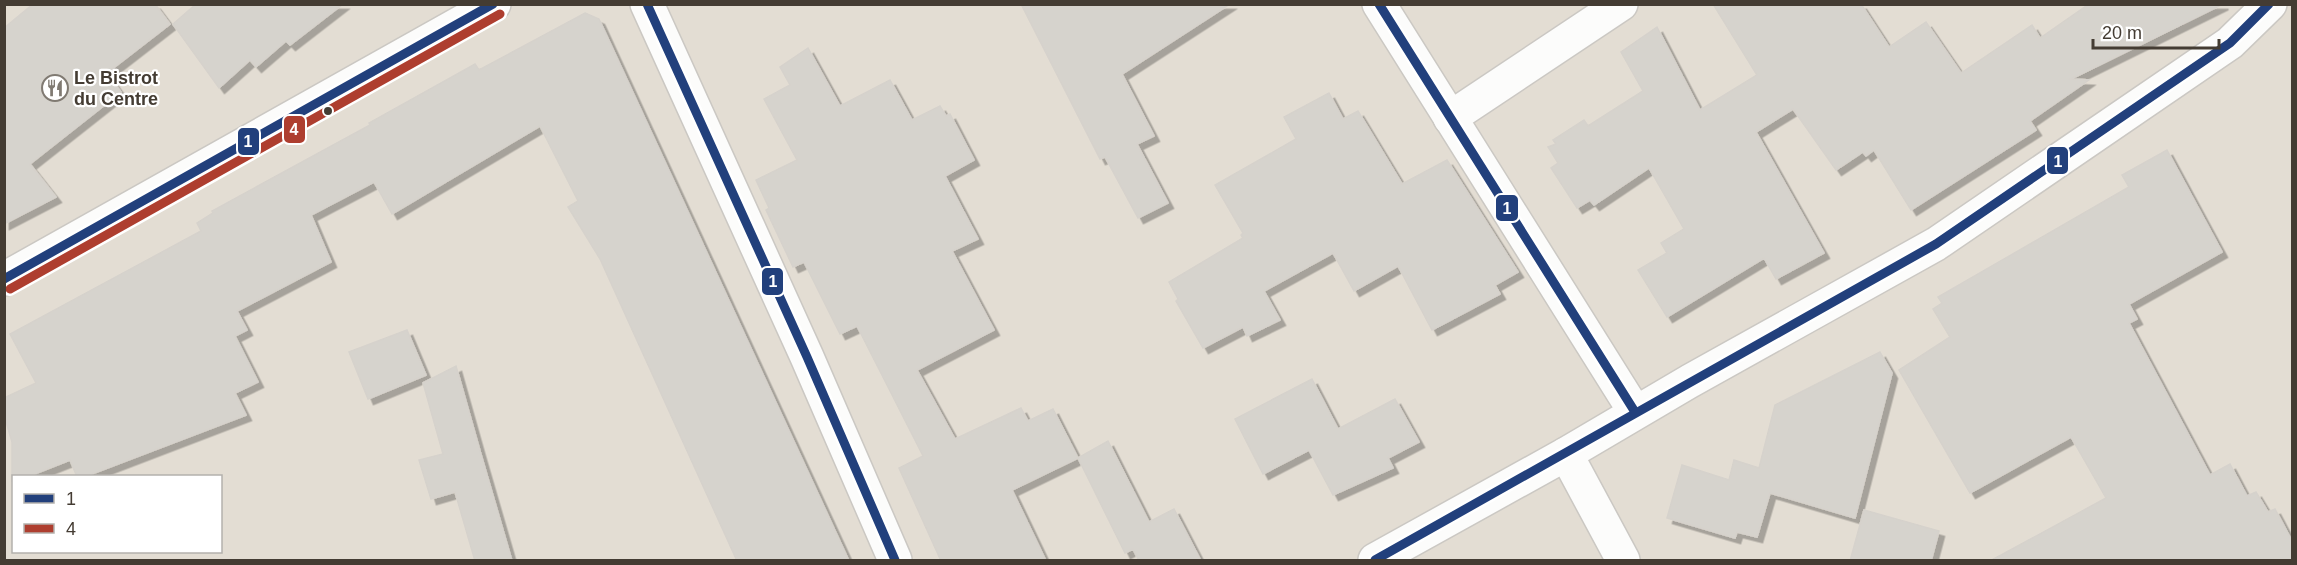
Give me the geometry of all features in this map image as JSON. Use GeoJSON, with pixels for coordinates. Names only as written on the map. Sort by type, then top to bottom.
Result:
{"type":"FeatureCollection","features":[{"type":"Feature","properties":{"kind":"street"},"geometry":{"type":"LineString","coordinates":[[4,279],[494,4]]}},
{"type":"Feature","properties":{"kind":"street"},"geometry":{"type":"LineString","coordinates":[[647,4],[807,357],[895,561]]}},
{"type":"Feature","properties":{"kind":"street"},"geometry":{"type":"LineString","coordinates":[[1379,4],[1635,412]]}},
{"type":"Feature","properties":{"kind":"street"},"geometry":{"type":"LineString","coordinates":[[1450,118],[1621,4]]}},
{"type":"Feature","properties":{"kind":"street"},"geometry":{"type":"LineString","coordinates":[[1375,561],[1566,454],[1635,412],[1936,244],[2230,43],[2270,4]]}},
{"type":"Feature","properties":{"kind":"street"},"geometry":{"type":"LineString","coordinates":[[1566,454],[1623,561]]}},
{"type":"Feature","properties":{"kind":"shaded area"},"geometry":{"type":"Polygon","coordinates":[[[4,5],[2292,5],[2292,560],[5,560],[4,5]]]}},
{"type":"Feature","properties":{"kind":"building"},"geometry":{"type":"Polygon","coordinates":[[[33,4],[155,4],[170,24],[107,73],[121,92],[30,164],[56,197],[4,224],[4,28],[33,4]]]}},
{"type":"Feature","properties":{"kind":"building"},"geometry":{"type":"Polygon","coordinates":[[[196,4],[343,4],[290,45],[286,41],[256,67],[250,60],[219,88],[173,24],[196,4]]]}},
{"type":"Feature","properties":{"kind":"building"},"geometry":{"type":"Polygon","coordinates":[[[1021,4],[1230,4],[1122,74],[1154,136],[1137,144],[1168,203],[1138,218],[1105,157],[1100,159],[1021,4]]]}},
{"type":"Feature","properties":{"kind":"building"},"geometry":{"type":"Polygon","coordinates":[[[1713,4],[1861,4],[1889,47],[1926,22],[1961,73],[2032,25],[2040,38],[2089,4],[2223,4],[2071,79],[2089,80],[2030,121],[2036,130],[1911,210],[1874,150],[1866,156],[1863,152],[1836,170],[1793,109],[1756,132],[1824,253],[1776,279],[1764,258],[1667,317],[1638,270],[1667,253],[1661,243],[1684,229],[1649,168],[1594,205],[1590,200],[1577,208],[1551,168],[1558,163],[1548,147],[1556,144],[1553,140],[1584,120],[1588,126],[1643,91],[1621,52],[1657,27],[1700,110],[1757,75],[1713,4]]]}},
{"type":"Feature","properties":{"kind":"building"},"geometry":{"type":"Polygon","coordinates":[[[585,13],[599,19],[849,561],[737,561],[600,259],[568,207],[578,201],[540,126],[392,214],[374,182],[311,215],[331,262],[237,311],[247,330],[235,336],[258,382],[235,393],[246,415],[89,475],[76,475],[70,460],[32,475],[12,475],[12,442],[4,415],[4,398],[36,383],[10,334],[201,231],[197,223],[213,213],[212,211],[370,125],[369,123],[475,64],[479,70],[585,13]]]}},
{"type":"Feature","properties":{"kind":"building"},"geometry":{"type":"Polygon","coordinates":[[[808,48],[840,106],[890,80],[912,120],[940,106],[946,116],[950,114],[974,160],[945,176],[978,239],[952,251],[994,330],[917,370],[955,439],[1021,408],[1028,421],[1053,409],[1078,458],[1012,490],[1046,561],[941,561],[899,468],[923,456],[857,326],[840,334],[804,262],[793,267],[766,210],[769,208],[756,180],[797,160],[764,99],[790,85],[780,67],[808,48]]]}},
{"type":"Feature","properties":{"kind":"building"},"geometry":{"type":"Polygon","coordinates":[[[1329,93],[1343,119],[1358,111],[1402,184],[1447,160],[1518,272],[1495,285],[1500,294],[1432,330],[1398,266],[1354,291],[1333,253],[1264,291],[1280,320],[1247,336],[1243,327],[1203,348],[1176,301],[1178,299],[1169,282],[1243,238],[1241,235],[1243,233],[1215,185],[1296,139],[1284,117],[1329,93]]]}},
{"type":"Feature","properties":{"kind":"building"},"geometry":{"type":"Polygon","coordinates":[[[2167,150],[2222,252],[2129,304],[2137,319],[2129,323],[2210,475],[2230,464],[2247,496],[2256,492],[2268,512],[2275,509],[2292,541],[2292,561],[1990,561],[2106,498],[2071,437],[1970,493],[1899,370],[1950,337],[1933,309],[1942,303],[1938,297],[2129,187],[2122,175],[2167,150]]]}},
{"type":"Feature","properties":{"kind":"building"},"geometry":{"type":"Polygon","coordinates":[[[407,330],[426,375],[368,399],[349,352],[407,330]]]}},
{"type":"Feature","properties":{"kind":"building"},"geometry":{"type":"Polygon","coordinates":[[[1880,352],[1892,373],[1855,518],[1770,493],[1757,537],[1737,532],[1735,538],[1667,518],[1682,465],[1729,480],[1734,460],[1759,468],[1775,405],[1880,352]]]}},
{"type":"Feature","properties":{"kind":"building"},"geometry":{"type":"Polygon","coordinates":[[[456,366],[512,561],[475,561],[455,492],[431,499],[419,460],[443,454],[423,383],[456,366]]]}},
{"type":"Feature","properties":{"kind":"building"},"geometry":{"type":"Polygon","coordinates":[[[1312,379],[1338,429],[1395,399],[1419,442],[1388,458],[1393,468],[1333,495],[1309,450],[1263,474],[1235,419],[1312,379]]]}},
{"type":"Feature","properties":{"kind":"building"},"geometry":{"type":"Polygon","coordinates":[[[1108,441],[1149,522],[1174,509],[1201,561],[1139,561],[1133,549],[1125,553],[1078,458],[1108,441]]]}},
{"type":"Feature","properties":{"kind":"building"},"geometry":{"type":"Polygon","coordinates":[[[1864,510],[1939,531],[1931,561],[1850,561],[1864,510]]]}},
{"type":"Feature","properties":{"kind":"transit line","name":"1"},"geometry":{"type":"LineString","coordinates":[[4,279],[493,4]]}},
{"type":"Feature","properties":{"kind":"transit line","name":"1"},"geometry":{"type":"LineString","coordinates":[[647,4],[807,357],[895,560]]}},
{"type":"Feature","properties":{"kind":"transit line","name":"1"},"geometry":{"type":"LineString","coordinates":[[1379,4],[1635,412]]}},
{"type":"Feature","properties":{"kind":"transit line","name":"1"},"geometry":{"type":"LineString","coordinates":[[1375,560],[1936,244],[2230,43],[2269,4]]}},
{"type":"Feature","properties":{"kind":"transit line","name":"4"},"geometry":{"type":"LineString","coordinates":[[10,289],[500,14]]}},
{"type":"Feature","properties":{"kind":"place","name":"Le Bistrot du Centre"},"geometry":{"type":"Point","coordinates":[55,88]}}]}
